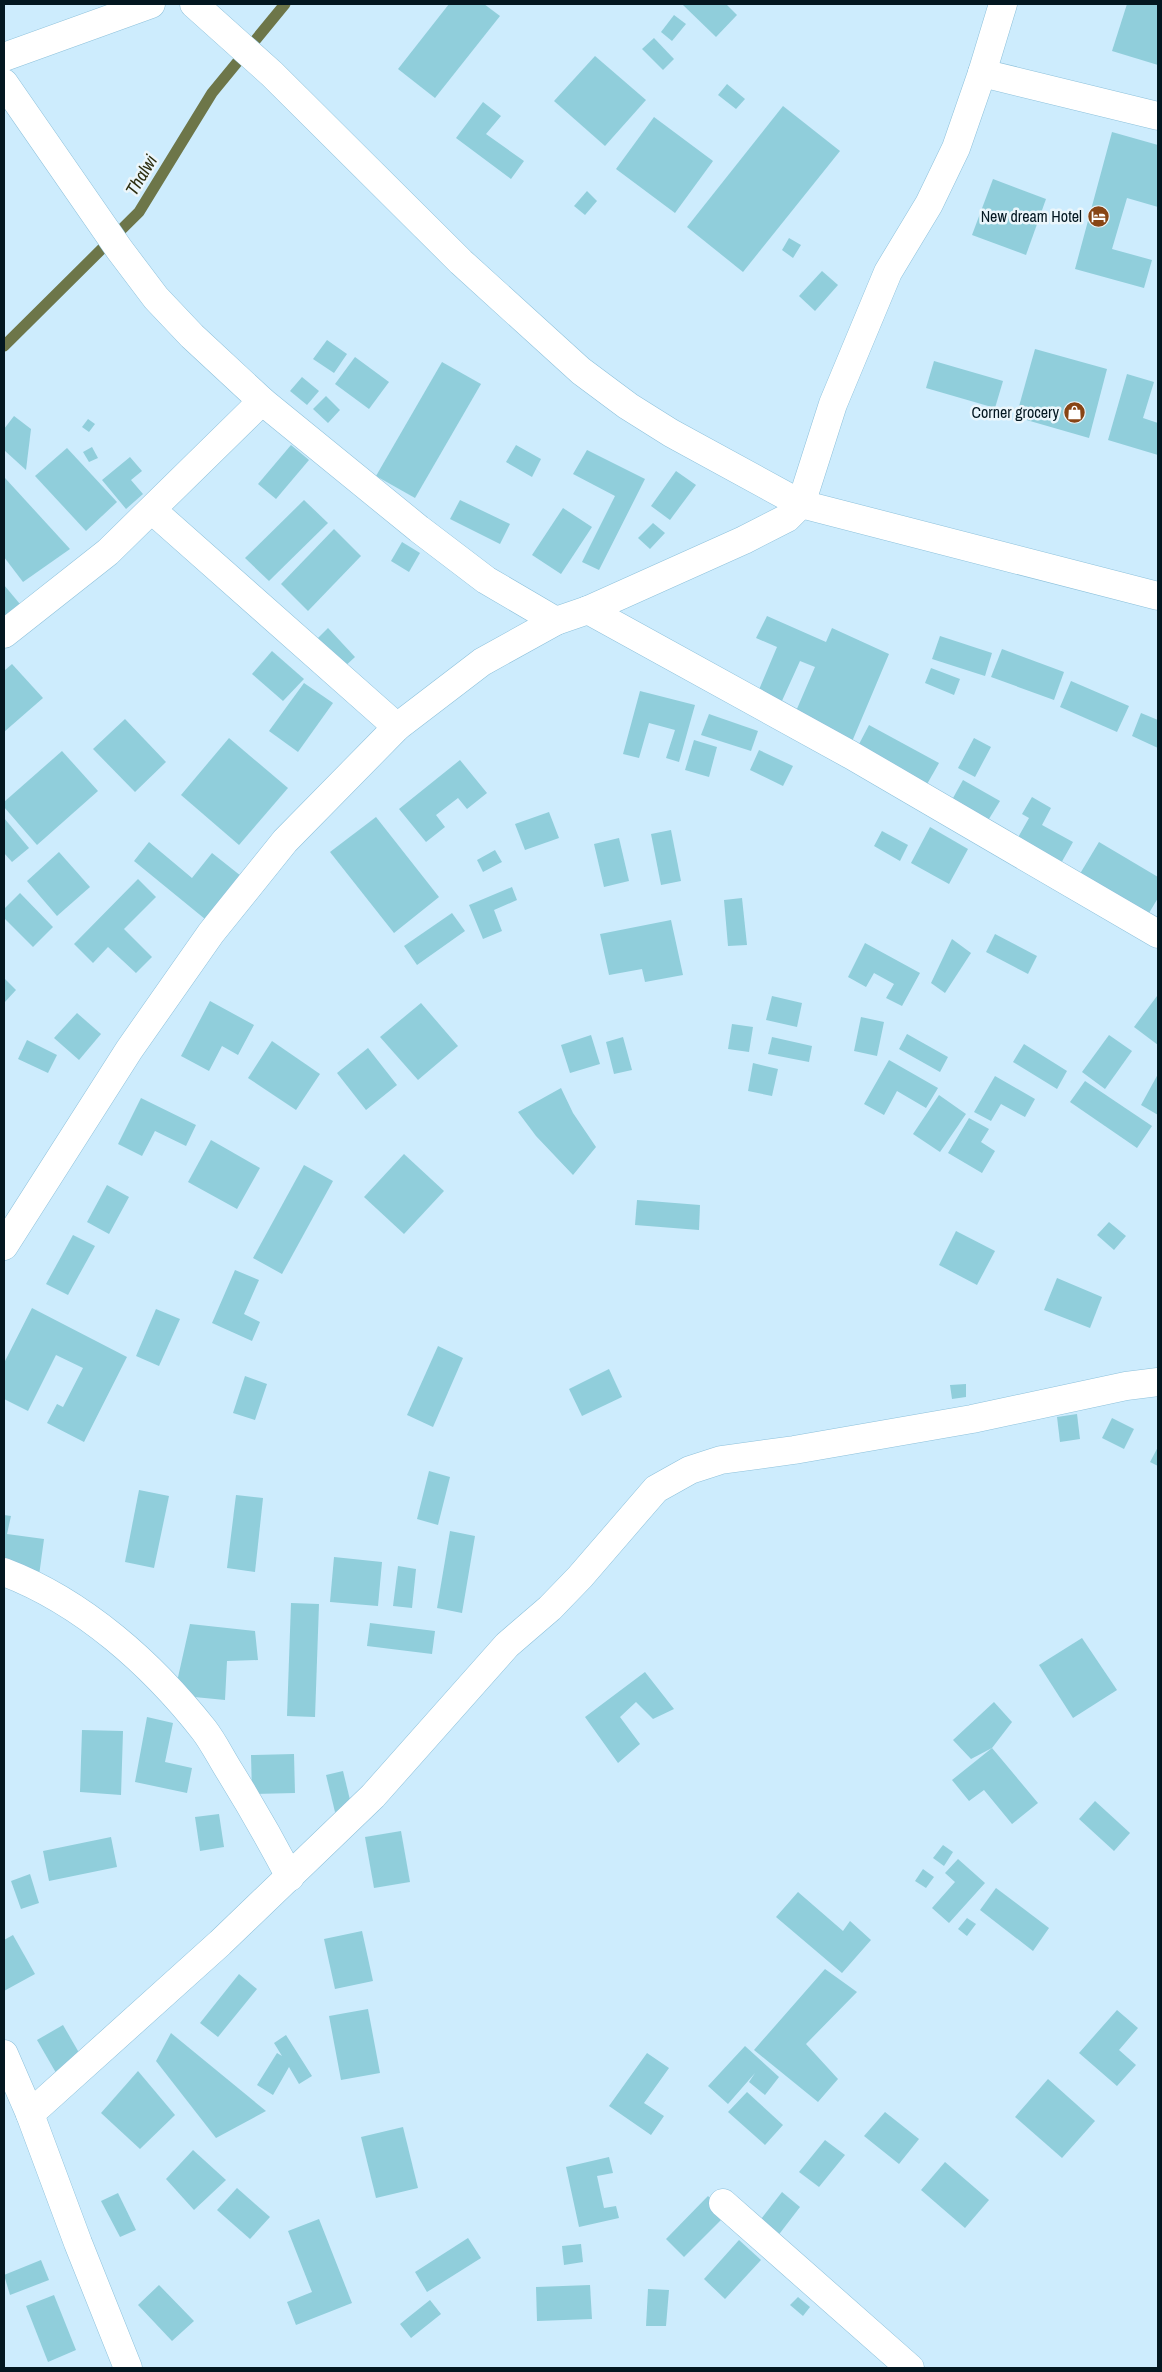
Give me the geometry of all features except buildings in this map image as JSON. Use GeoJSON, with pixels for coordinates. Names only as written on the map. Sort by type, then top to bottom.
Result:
{"type":"FeatureCollection","features":[{"type":"Feature","properties":{"kind":"street"},"geometry":{"type":"LineString","coordinates":[[4,57],[151,4]]}},
{"type":"Feature","properties":{"kind":"street"},"geometry":{"type":"LineString","coordinates":[[194,4],[272,74],[462,262],[581,371],[628,406],[801,504],[1158,596]]}},
{"type":"Feature","properties":{"kind":"street"},"geometry":{"type":"LineString","coordinates":[[4,1246],[124,1058],[211,933],[285,842],[397,727],[482,662],[556,621],[588,610],[744,540],[787,518],[801,504],[833,404],[888,272],[929,204],[944,174],[982,73],[1003,4]]}},
{"type":"Feature","properties":{"kind":"street"},"geometry":{"type":"LineString","coordinates":[[982,73],[1158,116]]}},
{"type":"Feature","properties":{"kind":"street"},"geometry":{"type":"LineString","coordinates":[[4,83],[156,298],[192,336],[262,401],[419,529],[486,580],[556,621]]}},
{"type":"Feature","properties":{"kind":"street"},"geometry":{"type":"LineString","coordinates":[[4,634],[108,552],[262,401]]}},
{"type":"Feature","properties":{"kind":"street"},"geometry":{"type":"LineString","coordinates":[[152,510],[397,727]]}},
{"type":"Feature","properties":{"kind":"street"},"geometry":{"type":"LineString","coordinates":[[588,610],[851,754],[1157,929]]}},
{"type":"Feature","properties":{"kind":"street"},"geometry":{"type":"LineString","coordinates":[[30,2114],[290,1877],[373,1796],[507,1645],[550,1608],[580,1577],[656,1489],[690,1470],[721,1460],[903,1431],[1126,1386],[1158,1382]]}},
{"type":"Feature","properties":{"kind":"street"},"geometry":{"type":"LineString","coordinates":[[4,1572],[55,1597],[108,1632],[153,1674],[204,1731],[270,1839],[290,1877]]}},
{"type":"Feature","properties":{"kind":"street"},"geometry":{"type":"LineString","coordinates":[[4,2054],[30,2114],[78,2243],[128,2368]]}},
{"type":"Feature","properties":{"kind":"street"},"geometry":{"type":"LineString","coordinates":[[723,2203],[910,2368]]}},
{"type":"Feature","properties":{"kind":"waterway","name":"Thalwi"},"geometry":{"type":"LineString","coordinates":[[4,346],[139,212],[212,93],[285,4]]}},
{"type":"Feature","properties":{"kind":"place","name":"New dream Hotel"},"geometry":{"type":"Point","coordinates":[1098,216]}},
{"type":"Feature","properties":{"kind":"place","name":"Corner grocery"},"geometry":{"type":"Point","coordinates":[1075,412]}}]}
